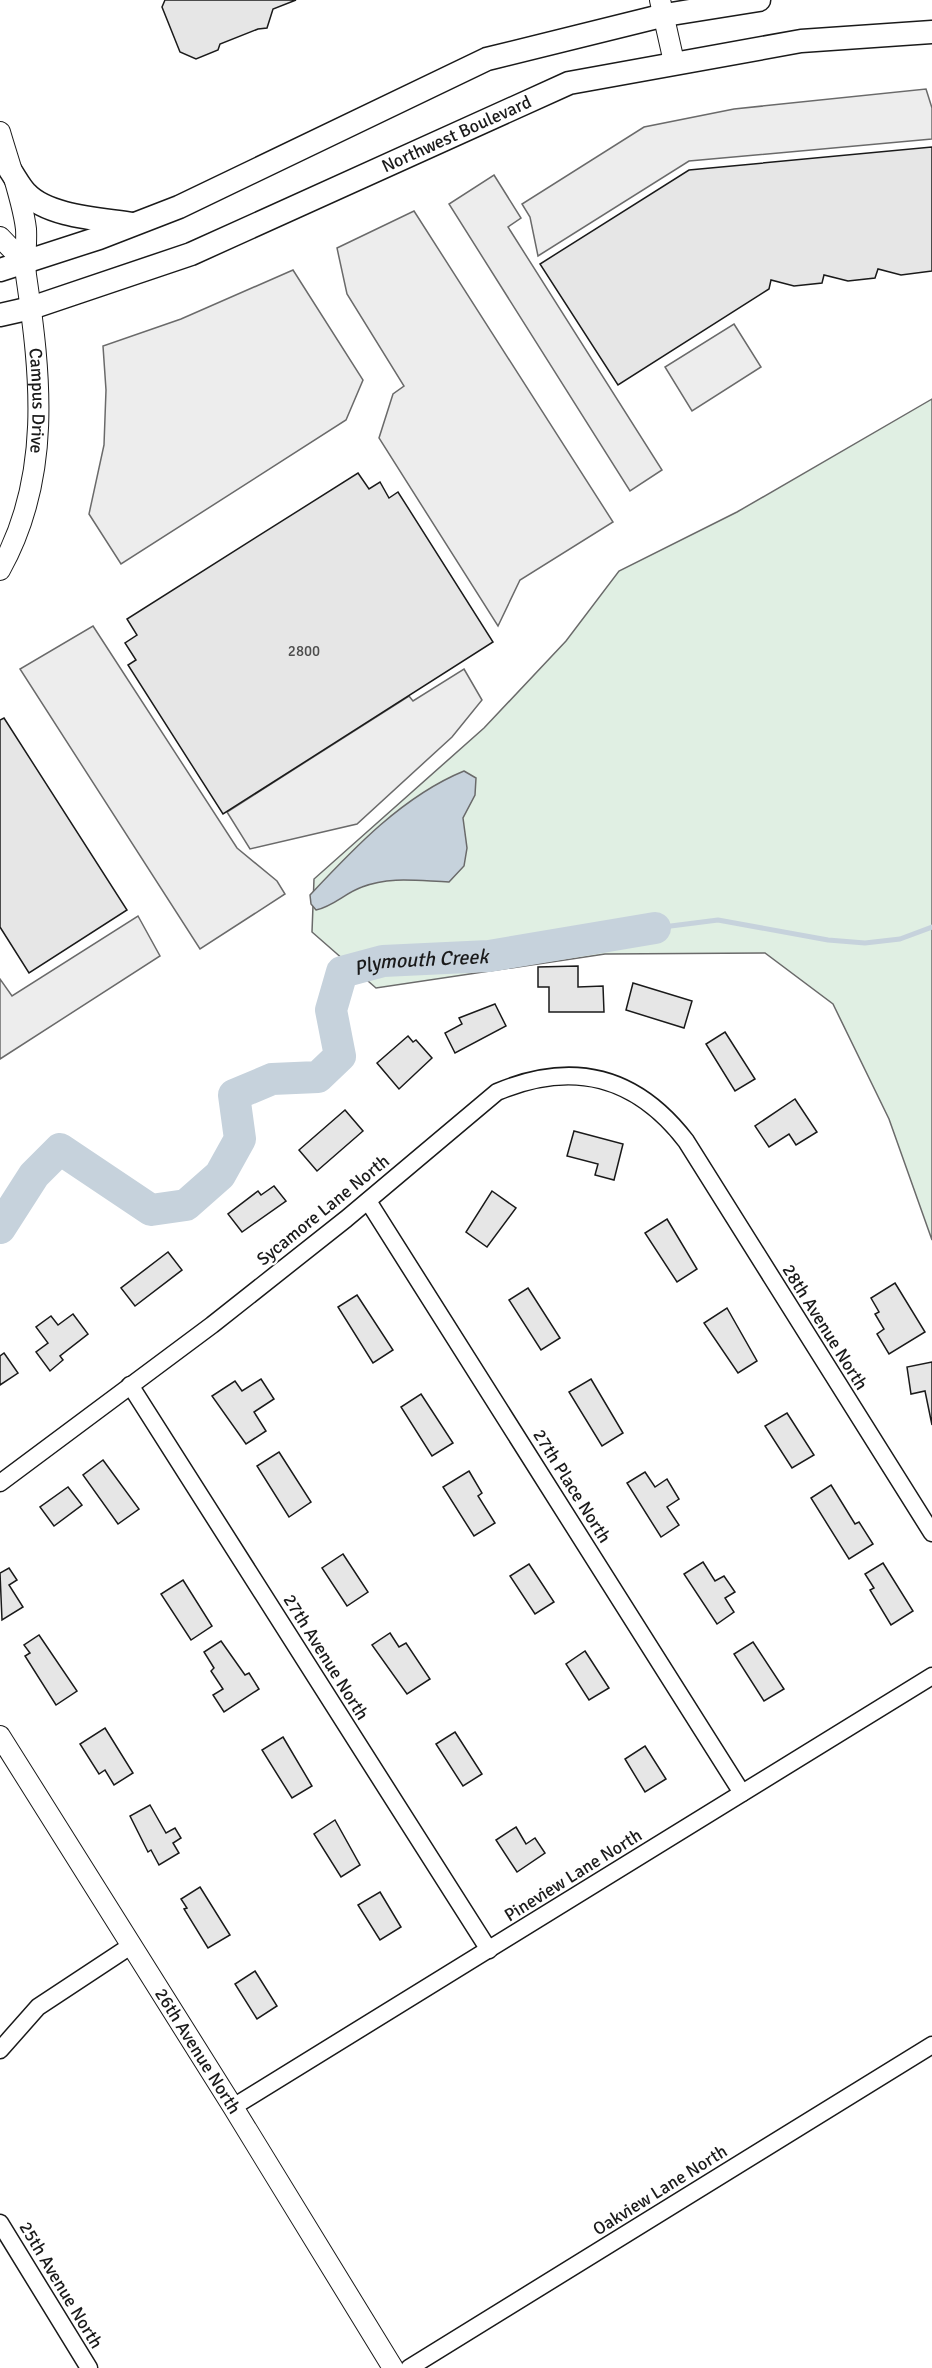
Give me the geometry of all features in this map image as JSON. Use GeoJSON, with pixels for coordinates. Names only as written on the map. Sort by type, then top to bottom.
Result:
{"type":"FeatureCollection","features":[{"type":"Feature","properties":{"kind":"main road"},"geometry":{"type":"LineString","coordinates":[[0,270],[179,207],[488,59],[663,8],[759,0]]}},
{"type":"Feature","properties":{"kind":"main road","name":"Northwest Boulevard"},"geometry":{"type":"LineString","coordinates":[[0,315],[31,308],[190,254],[569,83],[674,62],[801,41],[916,31],[932,32]]}},
{"type":"Feature","properties":{"kind":"main road"},"geometry":{"type":"LineString","coordinates":[[10,170],[27,194],[46,205],[74,215],[134,224]]}},
{"type":"Feature","properties":{"kind":"street"},"geometry":{"type":"LineString","coordinates":[[663,8],[674,62]]}},
{"type":"Feature","properties":{"kind":"street","name":"Campus Drive"},"geometry":{"type":"LineString","coordinates":[[0,132],[26,229],[24,262],[39,370],[40,417],[37,465],[25,511],[0,570]]}},
{"type":"Feature","properties":{"kind":"street"},"geometry":{"type":"LineString","coordinates":[[0,237],[24,262]]}},
{"type":"Feature","properties":{"kind":"street","name":"Sycamore Lane North"},"geometry":{"type":"LineString","coordinates":[[0,1483],[212,1325],[368,1201],[497,1092],[522,1082],[548,1076],[575,1075],[602,1079],[650,1102],[670,1120],[686,1141]]}},
{"type":"Feature","properties":{"kind":"street","name":"28th Avenue North"},"geometry":{"type":"LineString","coordinates":[[686,1141],[932,1533]]}},
{"type":"Feature","properties":{"kind":"street","name":"27th Place North"},"geometry":{"type":"LineString","coordinates":[[368,1201],[742,1793]]}},
{"type":"Feature","properties":{"kind":"street","name":"27th Avenue North"},"geometry":{"type":"LineString","coordinates":[[130,1385],[489,1950]]}},
{"type":"Feature","properties":{"kind":"street","name":"Pineview Lane North"},"geometry":{"type":"LineString","coordinates":[[233,2107],[932,1676]]}},
{"type":"Feature","properties":{"kind":"street","name":"26th Avenue North"},"geometry":{"type":"LineString","coordinates":[[0,1736],[233,2107],[393,2368]]}},
{"type":"Feature","properties":{"kind":"street"},"geometry":{"type":"LineString","coordinates":[[0,2050],[38,2007],[132,1945]]}},
{"type":"Feature","properties":{"kind":"street","name":"Oakview Lane North"},"geometry":{"type":"LineString","coordinates":[[409,2368],[932,2045]]}},
{"type":"Feature","properties":{"kind":"street","name":"25th Avenue North"},"geometry":{"type":"LineString","coordinates":[[0,2223],[89,2368]]}},
{"type":"Feature","properties":{"kind":"green space"},"geometry":{"type":"Polygon","coordinates":[[[932,399],[932,1240],[889,1119],[833,1004],[765,953],[605,954],[376,988],[312,932],[314,879],[484,728],[566,641],[619,571],[737,512],[932,399]]]}},
{"type":"Feature","properties":{"kind":"shaded area"},"geometry":{"type":"Polygon","coordinates":[[[926,89],[932,108],[932,139],[689,161],[538,256],[530,217],[522,204],[644,127],[734,109],[926,89]]]}},
{"type":"Feature","properties":{"kind":"shaded area"},"geometry":{"type":"Polygon","coordinates":[[[494,175],[521,218],[508,227],[662,470],[630,491],[449,204],[494,175]]]}},
{"type":"Feature","properties":{"kind":"shaded area"},"geometry":{"type":"Polygon","coordinates":[[[414,211],[613,522],[520,580],[498,626],[379,438],[393,394],[404,386],[347,294],[337,248],[414,211]]]}},
{"type":"Feature","properties":{"kind":"shaded area"},"geometry":{"type":"Polygon","coordinates":[[[293,270],[363,380],[346,420],[121,564],[89,514],[104,445],[106,390],[103,346],[181,319],[293,270]]]}},
{"type":"Feature","properties":{"kind":"shaded area"},"geometry":{"type":"Polygon","coordinates":[[[734,324],[761,367],[692,411],[665,367],[734,324]]]}},
{"type":"Feature","properties":{"kind":"shaded area"},"geometry":{"type":"Polygon","coordinates":[[[93,626],[237,848],[277,881],[285,894],[200,949],[20,669],[93,626]]]}},
{"type":"Feature","properties":{"kind":"shaded area"},"geometry":{"type":"Polygon","coordinates":[[[464,669],[482,700],[452,737],[357,824],[250,849],[227,812],[409,696],[413,701],[464,669]]]}},
{"type":"Feature","properties":{"kind":"shaded area"},"geometry":{"type":"Polygon","coordinates":[[[464,771],[476,778],[475,795],[463,818],[467,848],[464,866],[449,882],[383,881],[356,890],[316,910],[311,904],[310,895],[362,842],[420,794],[464,771]]]}},
{"type":"Feature","properties":{"kind":"shaded area"},"geometry":{"type":"Polygon","coordinates":[[[138,916],[160,956],[0,1059],[0,979],[12,996],[138,916]]]}},
{"type":"Feature","properties":{"kind":"building"},"geometry":{"type":"Polygon","coordinates":[[[165,0],[296,0],[273,9],[267,28],[258,29],[220,44],[218,50],[196,59],[180,52],[162,7],[165,0]]]}},
{"type":"Feature","properties":{"kind":"building"},"geometry":{"type":"Polygon","coordinates":[[[932,147],[932,271],[901,275],[878,269],[875,278],[848,281],[824,275],[822,283],[794,286],[771,280],[769,289],[618,385],[540,264],[689,170],[932,147]]]}},
{"type":"Feature","properties":{"kind":"building"},"geometry":{"type":"Polygon","coordinates":[[[358,473],[369,489],[380,482],[389,498],[398,492],[493,642],[223,814],[128,665],[136,660],[125,643],[137,635],[127,619],[358,473]]]}},
{"type":"Feature","properties":{"kind":"building"},"geometry":{"type":"Polygon","coordinates":[[[4,718],[127,910],[29,973],[0,927],[0,720],[4,718]]]}},
{"type":"Feature","properties":{"kind":"building"},"geometry":{"type":"Polygon","coordinates":[[[578,966],[578,987],[603,986],[604,1012],[549,1012],[549,987],[538,987],[538,967],[578,966]]]}},
{"type":"Feature","properties":{"kind":"building"},"geometry":{"type":"Polygon","coordinates":[[[633,983],[692,1001],[684,1028],[626,1010],[633,983]]]}},
{"type":"Feature","properties":{"kind":"building"},"geometry":{"type":"Polygon","coordinates":[[[495,1004],[506,1026],[455,1053],[445,1033],[462,1024],[459,1018],[495,1004]]]}},
{"type":"Feature","properties":{"kind":"building"},"geometry":{"type":"Polygon","coordinates":[[[725,1032],[755,1079],[735,1091],[706,1044],[725,1032]]]}},
{"type":"Feature","properties":{"kind":"building"},"geometry":{"type":"Polygon","coordinates":[[[408,1036],[413,1042],[416,1040],[432,1058],[399,1089],[377,1063],[408,1036]]]}},
{"type":"Feature","properties":{"kind":"building"},"geometry":{"type":"Polygon","coordinates":[[[795,1099],[817,1132],[796,1145],[789,1134],[769,1147],[755,1126],[795,1099]]]}},
{"type":"Feature","properties":{"kind":"building"},"geometry":{"type":"Polygon","coordinates":[[[345,1110],[363,1131],[317,1171],[299,1150],[345,1110]]]}},
{"type":"Feature","properties":{"kind":"building"},"geometry":{"type":"Polygon","coordinates":[[[574,1131],[623,1144],[614,1180],[595,1175],[598,1164],[567,1156],[574,1131]]]}},
{"type":"Feature","properties":{"kind":"building"},"geometry":{"type":"Polygon","coordinates":[[[274,1186],[286,1201],[242,1232],[228,1214],[258,1191],[261,1195],[274,1186]]]}},
{"type":"Feature","properties":{"kind":"building"},"geometry":{"type":"Polygon","coordinates":[[[492,1191],[516,1208],[487,1247],[466,1232],[492,1191]]]}},
{"type":"Feature","properties":{"kind":"building"},"geometry":{"type":"Polygon","coordinates":[[[667,1219],[697,1269],[677,1282],[645,1233],[667,1219]]]}},
{"type":"Feature","properties":{"kind":"building"},"geometry":{"type":"Polygon","coordinates":[[[168,1252],[182,1270],[135,1306],[121,1288],[168,1252]]]}},
{"type":"Feature","properties":{"kind":"building"},"geometry":{"type":"Polygon","coordinates":[[[895,1283],[925,1332],[889,1354],[877,1334],[884,1329],[875,1314],[879,1312],[871,1298],[895,1283]]]}},
{"type":"Feature","properties":{"kind":"building"},"geometry":{"type":"Polygon","coordinates":[[[528,1288],[560,1338],[541,1350],[509,1300],[528,1288]]]}},
{"type":"Feature","properties":{"kind":"building"},"geometry":{"type":"Polygon","coordinates":[[[357,1295],[393,1350],[373,1363],[338,1307],[357,1295]]]}},
{"type":"Feature","properties":{"kind":"building"},"geometry":{"type":"Polygon","coordinates":[[[727,1308],[757,1361],[738,1373],[704,1323],[727,1308]]]}},
{"type":"Feature","properties":{"kind":"building"},"geometry":{"type":"Polygon","coordinates":[[[73,1314],[88,1334],[60,1356],[63,1360],[50,1371],[36,1352],[48,1343],[36,1327],[51,1316],[58,1325],[73,1314]]]}},
{"type":"Feature","properties":{"kind":"building"},"geometry":{"type":"Polygon","coordinates":[[[4,1353],[18,1373],[0,1385],[0,1356],[4,1353]]]}},
{"type":"Feature","properties":{"kind":"building"},"geometry":{"type":"Polygon","coordinates":[[[932,1362],[932,1425],[925,1391],[911,1394],[907,1367],[932,1362]]]}},
{"type":"Feature","properties":{"kind":"building"},"geometry":{"type":"Polygon","coordinates":[[[261,1379],[274,1399],[254,1412],[266,1431],[246,1444],[212,1396],[235,1381],[242,1391],[261,1379]]]}},
{"type":"Feature","properties":{"kind":"building"},"geometry":{"type":"Polygon","coordinates":[[[591,1379],[623,1433],[602,1446],[569,1392],[591,1379]]]}},
{"type":"Feature","properties":{"kind":"building"},"geometry":{"type":"Polygon","coordinates":[[[421,1394],[453,1443],[432,1456],[401,1407],[421,1394]]]}},
{"type":"Feature","properties":{"kind":"building"},"geometry":{"type":"Polygon","coordinates":[[[787,1413],[814,1455],[792,1468],[765,1426],[787,1413]]]}},
{"type":"Feature","properties":{"kind":"building"},"geometry":{"type":"Polygon","coordinates":[[[279,1452],[311,1502],[289,1517],[257,1466],[279,1452]]]}},
{"type":"Feature","properties":{"kind":"building"},"geometry":{"type":"Polygon","coordinates":[[[103,1460],[139,1509],[118,1524],[83,1475],[103,1460]]]}},
{"type":"Feature","properties":{"kind":"building"},"geometry":{"type":"Polygon","coordinates":[[[469,1471],[482,1493],[478,1496],[495,1523],[474,1536],[443,1487],[469,1471]]]}},
{"type":"Feature","properties":{"kind":"building"},"geometry":{"type":"Polygon","coordinates":[[[645,1472],[655,1487],[667,1479],[679,1499],[667,1507],[679,1525],[661,1537],[627,1483],[645,1472]]]}},
{"type":"Feature","properties":{"kind":"building"},"geometry":{"type":"Polygon","coordinates":[[[831,1485],[855,1524],[859,1522],[873,1544],[849,1559],[811,1498],[831,1485]]]}},
{"type":"Feature","properties":{"kind":"building"},"geometry":{"type":"Polygon","coordinates":[[[68,1487],[82,1505],[54,1526],[40,1507],[68,1487]]]}},
{"type":"Feature","properties":{"kind":"building"},"geometry":{"type":"Polygon","coordinates":[[[343,1554],[368,1592],[347,1606],[322,1568],[343,1554]]]}},
{"type":"Feature","properties":{"kind":"building"},"geometry":{"type":"Polygon","coordinates":[[[703,1562],[715,1581],[724,1576],[735,1592],[725,1598],[734,1612],[717,1624],[684,1574],[703,1562]]]}},
{"type":"Feature","properties":{"kind":"building"},"geometry":{"type":"Polygon","coordinates":[[[883,1563],[913,1611],[891,1625],[870,1590],[874,1588],[865,1574],[883,1563]]]}},
{"type":"Feature","properties":{"kind":"building"},"geometry":{"type":"Polygon","coordinates":[[[529,1564],[554,1602],[535,1614],[510,1576],[529,1564]]]}},
{"type":"Feature","properties":{"kind":"building"},"geometry":{"type":"Polygon","coordinates":[[[9,1568],[17,1580],[9,1585],[23,1607],[2,1620],[0,1573],[9,1568]]]}},
{"type":"Feature","properties":{"kind":"building"},"geometry":{"type":"Polygon","coordinates":[[[183,1580],[212,1626],[191,1640],[161,1594],[183,1580]]]}},
{"type":"Feature","properties":{"kind":"building"},"geometry":{"type":"Polygon","coordinates":[[[390,1633],[399,1647],[406,1643],[430,1679],[407,1694],[372,1645],[390,1633]]]}},
{"type":"Feature","properties":{"kind":"building"},"geometry":{"type":"Polygon","coordinates":[[[39,1635],[77,1691],[56,1705],[25,1656],[30,1653],[24,1645],[39,1635]]]}},
{"type":"Feature","properties":{"kind":"building"},"geometry":{"type":"Polygon","coordinates":[[[221,1641],[245,1675],[249,1673],[259,1689],[224,1712],[213,1695],[223,1689],[211,1671],[214,1668],[204,1652],[221,1641]]]}},
{"type":"Feature","properties":{"kind":"building"},"geometry":{"type":"Polygon","coordinates":[[[753,1642],[784,1689],[764,1701],[734,1654],[753,1642]]]}},
{"type":"Feature","properties":{"kind":"building"},"geometry":{"type":"Polygon","coordinates":[[[585,1651],[609,1688],[589,1700],[566,1664],[585,1651]]]}},
{"type":"Feature","properties":{"kind":"building"},"geometry":{"type":"Polygon","coordinates":[[[105,1728],[133,1773],[114,1785],[105,1770],[99,1774],[80,1744],[105,1728]]]}},
{"type":"Feature","properties":{"kind":"building"},"geometry":{"type":"Polygon","coordinates":[[[455,1732],[482,1774],[463,1786],[436,1744],[455,1732]]]}},
{"type":"Feature","properties":{"kind":"building"},"geometry":{"type":"Polygon","coordinates":[[[283,1737],[312,1786],[292,1798],[262,1750],[283,1737]]]}},
{"type":"Feature","properties":{"kind":"building"},"geometry":{"type":"Polygon","coordinates":[[[645,1746],[666,1779],[645,1792],[625,1759],[645,1746]]]}},
{"type":"Feature","properties":{"kind":"building"},"geometry":{"type":"Polygon","coordinates":[[[150,1805],[166,1833],[175,1828],[181,1838],[173,1843],[179,1853],[159,1865],[151,1850],[148,1852],[130,1816],[150,1805]]]}},
{"type":"Feature","properties":{"kind":"building"},"geometry":{"type":"Polygon","coordinates":[[[335,1820],[360,1865],[341,1877],[314,1834],[335,1820]]]}},
{"type":"Feature","properties":{"kind":"building"},"geometry":{"type":"Polygon","coordinates":[[[516,1827],[526,1844],[535,1838],[545,1853],[517,1872],[496,1840],[516,1827]]]}},
{"type":"Feature","properties":{"kind":"building"},"geometry":{"type":"Polygon","coordinates":[[[200,1887],[230,1935],[208,1948],[184,1909],[187,1908],[181,1899],[200,1887]]]}},
{"type":"Feature","properties":{"kind":"building"},"geometry":{"type":"Polygon","coordinates":[[[380,1892],[401,1927],[380,1940],[358,1905],[380,1892]]]}},
{"type":"Feature","properties":{"kind":"building"},"geometry":{"type":"Polygon","coordinates":[[[255,1971],[277,2006],[257,2019],[235,1984],[255,1971]]]}},
{"type":"Feature","properties":{"kind":"waterway","name":"Plymouth Creek"},"geometry":{"type":"LineString","coordinates":[[655,928],[718,920],[828,940],[865,943],[900,939],[932,927]]}},
{"type":"Feature","properties":{"kind":"waterway","name":"Plymouth Creek"},"geometry":{"type":"LineString","coordinates":[[0,1228],[34,1175],[60,1149],[151,1210],[186,1205],[220,1175],[240,1139],[234,1095],[272,1079],[318,1077],[340,1056],[331,1010],[342,972],[383,961],[489,956],[655,928]]}}]}
